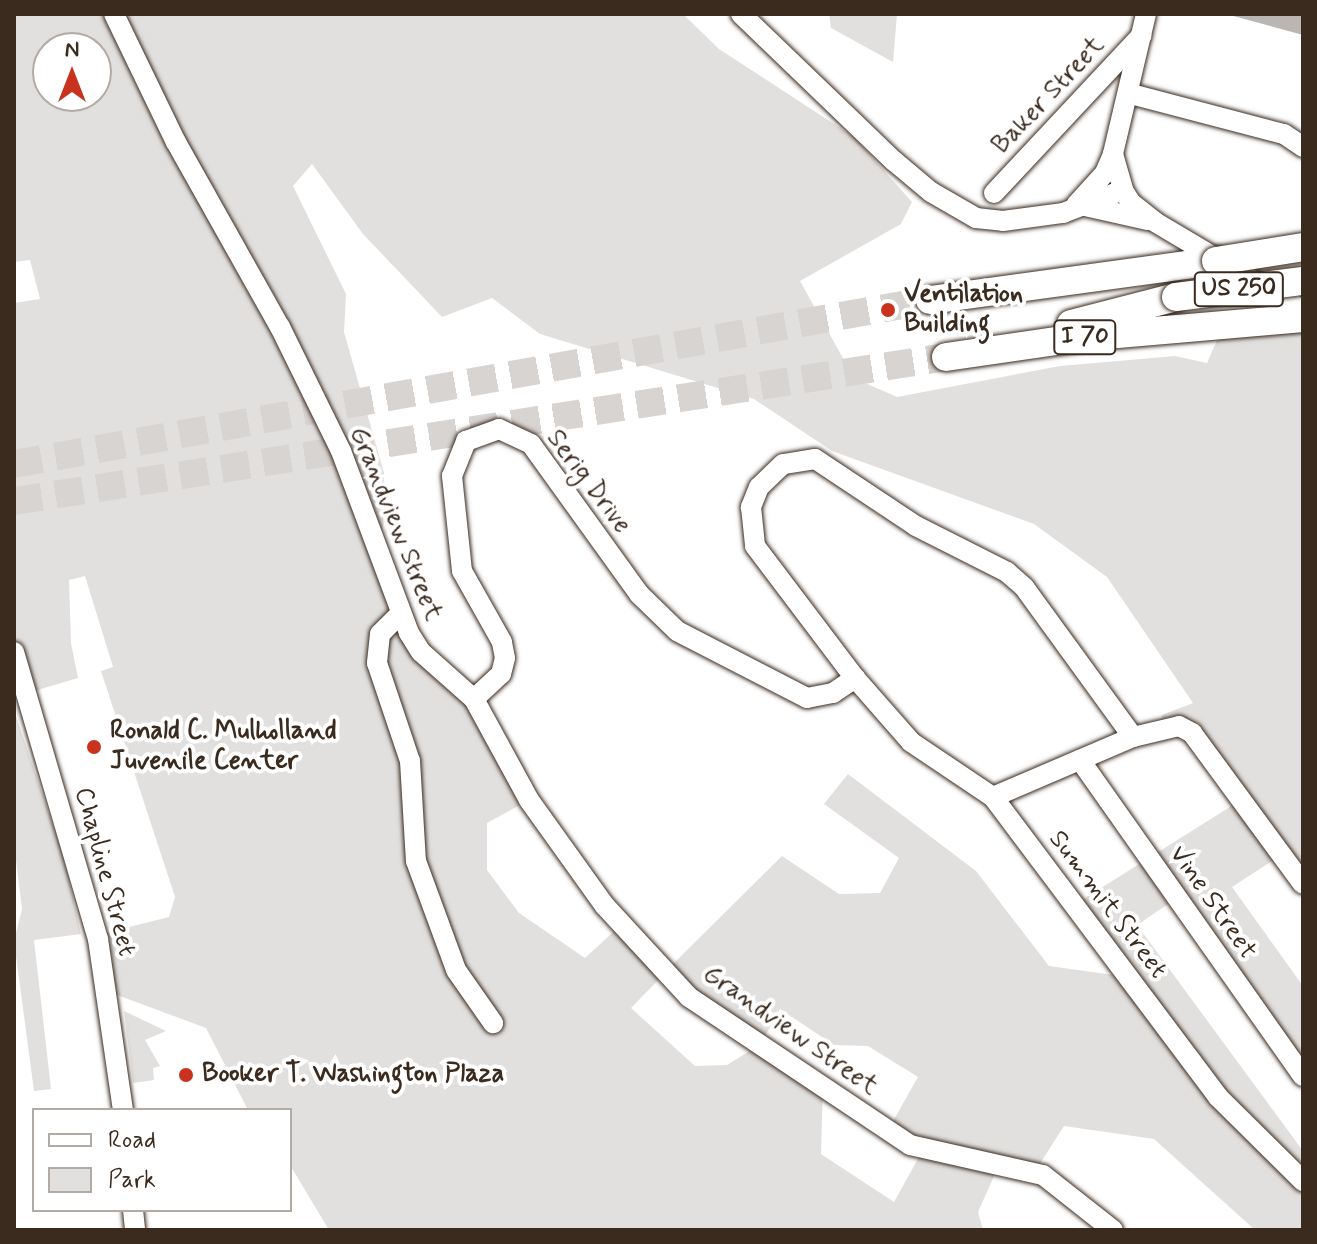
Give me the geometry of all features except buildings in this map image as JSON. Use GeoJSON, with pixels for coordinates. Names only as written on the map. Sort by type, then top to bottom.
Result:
{"type":"FeatureCollection","features":[{"type":"Feature","properties":{"kind":"highway","name":"I 70"},"geometry":{"type":"LineString","coordinates":[[930,300],[1303,247]]}},
{"type":"Feature","properties":{"kind":"highway","name":"US 250"},"geometry":{"type":"LineString","coordinates":[[1216,261],[1303,258]]}},
{"type":"Feature","properties":{"kind":"highway","name":"US 250"},"geometry":{"type":"LineString","coordinates":[[946,357],[1176,297],[1303,281]]}},
{"type":"Feature","properties":{"kind":"highway","name":"I 70"},"geometry":{"type":"LineString","coordinates":[[946,357],[1225,322],[1303,318]]}},
{"type":"Feature","properties":{"kind":"street","name":"Grandview Street"},"geometry":{"type":"LineString","coordinates":[[114,14],[176,142],[280,327],[341,451],[399,615],[421,652],[474,699],[563,853],[689,997],[910,1145],[1043,1175],[1113,1230]]}},
{"type":"Feature","properties":{"kind":"street"},"geometry":{"type":"LineString","coordinates":[[741,14],[931,192],[976,218],[1030,219],[1076,208],[1123,190]]}},
{"type":"Feature","properties":{"kind":"street"},"geometry":{"type":"LineString","coordinates":[[1076,208],[1105,173],[1113,154],[1131,94],[1144,24]]}},
{"type":"Feature","properties":{"kind":"street","name":"Baker Street"},"geometry":{"type":"LineString","coordinates":[[994,193],[1144,24]]}},
{"type":"Feature","properties":{"kind":"street"},"geometry":{"type":"LineString","coordinates":[[1131,94],[1284,134],[1303,147]]}},
{"type":"Feature","properties":{"kind":"street"},"geometry":{"type":"LineString","coordinates":[[1113,154],[1123,190],[1131,203],[1155,222],[1303,310]]}},
{"type":"Feature","properties":{"kind":"street"},"geometry":{"type":"LineString","coordinates":[[1076,208],[1155,222]]}},
{"type":"Feature","properties":{"kind":"street","name":"Serig Drive"},"geometry":{"type":"LineString","coordinates":[[474,699],[501,674],[505,658],[502,642],[462,571],[452,476],[466,441],[499,429],[531,444],[639,594],[677,631],[807,698],[833,693],[855,678]]}},
{"type":"Feature","properties":{"kind":"street","name":"Summit Street"},"geometry":{"type":"LineString","coordinates":[[1133,737],[1007,572],[916,526],[832,465],[799,458],[770,473],[759,487],[750,531],[761,556],[855,678],[911,742],[993,797],[1218,1097],[1303,1181]]}},
{"type":"Feature","properties":{"kind":"street"},"geometry":{"type":"LineString","coordinates":[[399,615],[380,634],[377,663],[413,773],[416,861],[456,970],[493,1023]]}},
{"type":"Feature","properties":{"kind":"street","name":"Chapline Street"},"geometry":{"type":"LineString","coordinates":[[14,652],[98,939],[123,1108]]}},
{"type":"Feature","properties":{"kind":"street"},"geometry":{"type":"LineString","coordinates":[[993,797],[1161,727],[1192,733],[1303,884]]}},
{"type":"Feature","properties":{"kind":"street","name":"Vine Street"},"geometry":{"type":"LineString","coordinates":[[1080,760],[1303,1076]]}},
{"type":"Feature","properties":{"kind":"green space"},"geometry":{"type":"Polygon","coordinates":[[[14,14],[683,14],[719,49],[854,137],[912,202],[901,224],[800,281],[854,378],[897,397],[1060,366],[1175,356],[1207,363],[1225,322],[1303,318],[1303,884],[1281,855],[1232,887],[1303,986],[1303,1076],[1177,898],[1137,925],[1303,1151],[1303,1230],[1255,1230],[1154,1139],[1064,1126],[1034,1173],[999,1165],[978,1212],[983,1230],[329,1230],[292,1168],[292,1108],[247,1108],[206,1028],[109,992],[97,935],[169,917],[175,897],[101,671],[113,667],[85,576],[69,580],[71,643],[78,678],[14,697],[14,303],[40,299],[30,260],[14,262],[14,14]],[[312,164],[293,186],[346,294],[344,332],[384,473],[385,519],[375,552],[399,615],[446,673],[529,800],[487,823],[487,870],[519,913],[585,958],[622,924],[666,971],[782,856],[839,894],[880,893],[899,858],[824,804],[848,774],[976,871],[1049,966],[1128,977],[1074,905],[1241,800],[1192,733],[1161,727],[1162,715],[1193,703],[1107,577],[1034,524],[832,451],[754,399],[540,334],[492,298],[442,317],[363,234],[312,164]],[[666,972],[631,1008],[695,1066],[727,1065],[759,1045],[666,972]],[[780,1009],[760,1045],[823,1086],[821,1154],[894,1202],[924,1148],[888,1130],[918,1077],[868,1046],[834,1045],[780,1009]]]}},
{"type":"Feature","properties":{"kind":"green space"},"geometry":{"type":"Polygon","coordinates":[[[829,14],[897,14],[893,62],[831,28],[829,14]]]}},
{"type":"Feature","properties":{"kind":"green space"},"geometry":{"type":"Polygon","coordinates":[[[14,710],[65,861],[81,934],[34,940],[51,1089],[34,1091],[14,941],[22,909],[14,844],[14,710]]]}},
{"type":"Feature","properties":{"kind":"green space"},"geometry":{"type":"Polygon","coordinates":[[[124,1011],[166,1031],[145,1040],[160,1066],[153,1068],[154,1080],[133,1083],[124,1011]]]}},
{"type":"Feature","properties":{"kind":"shaded area"},"geometry":{"type":"Polygon","coordinates":[[[1226,14],[1303,14],[1303,35],[1263,24],[1226,14]]]}},
{"type":"Feature","properties":{"kind":"tunnel"},"geometry":{"type":"LineString","coordinates":[[14,464],[930,300]]}},
{"type":"Feature","properties":{"kind":"tunnel"},"geometry":{"type":"LineString","coordinates":[[14,501],[946,357]]}},
{"type":"Feature","properties":{"kind":"place","name":"Ventilation Building"},"geometry":{"type":"Point","coordinates":[888,310]}},
{"type":"Feature","properties":{"kind":"place","name":"Ronald C. Mulholland Juvenile Center"},"geometry":{"type":"Point","coordinates":[94,747]}},
{"type":"Feature","properties":{"kind":"place","name":"Booker T. Washington Plaza"},"geometry":{"type":"Point","coordinates":[186,1075]}}]}
